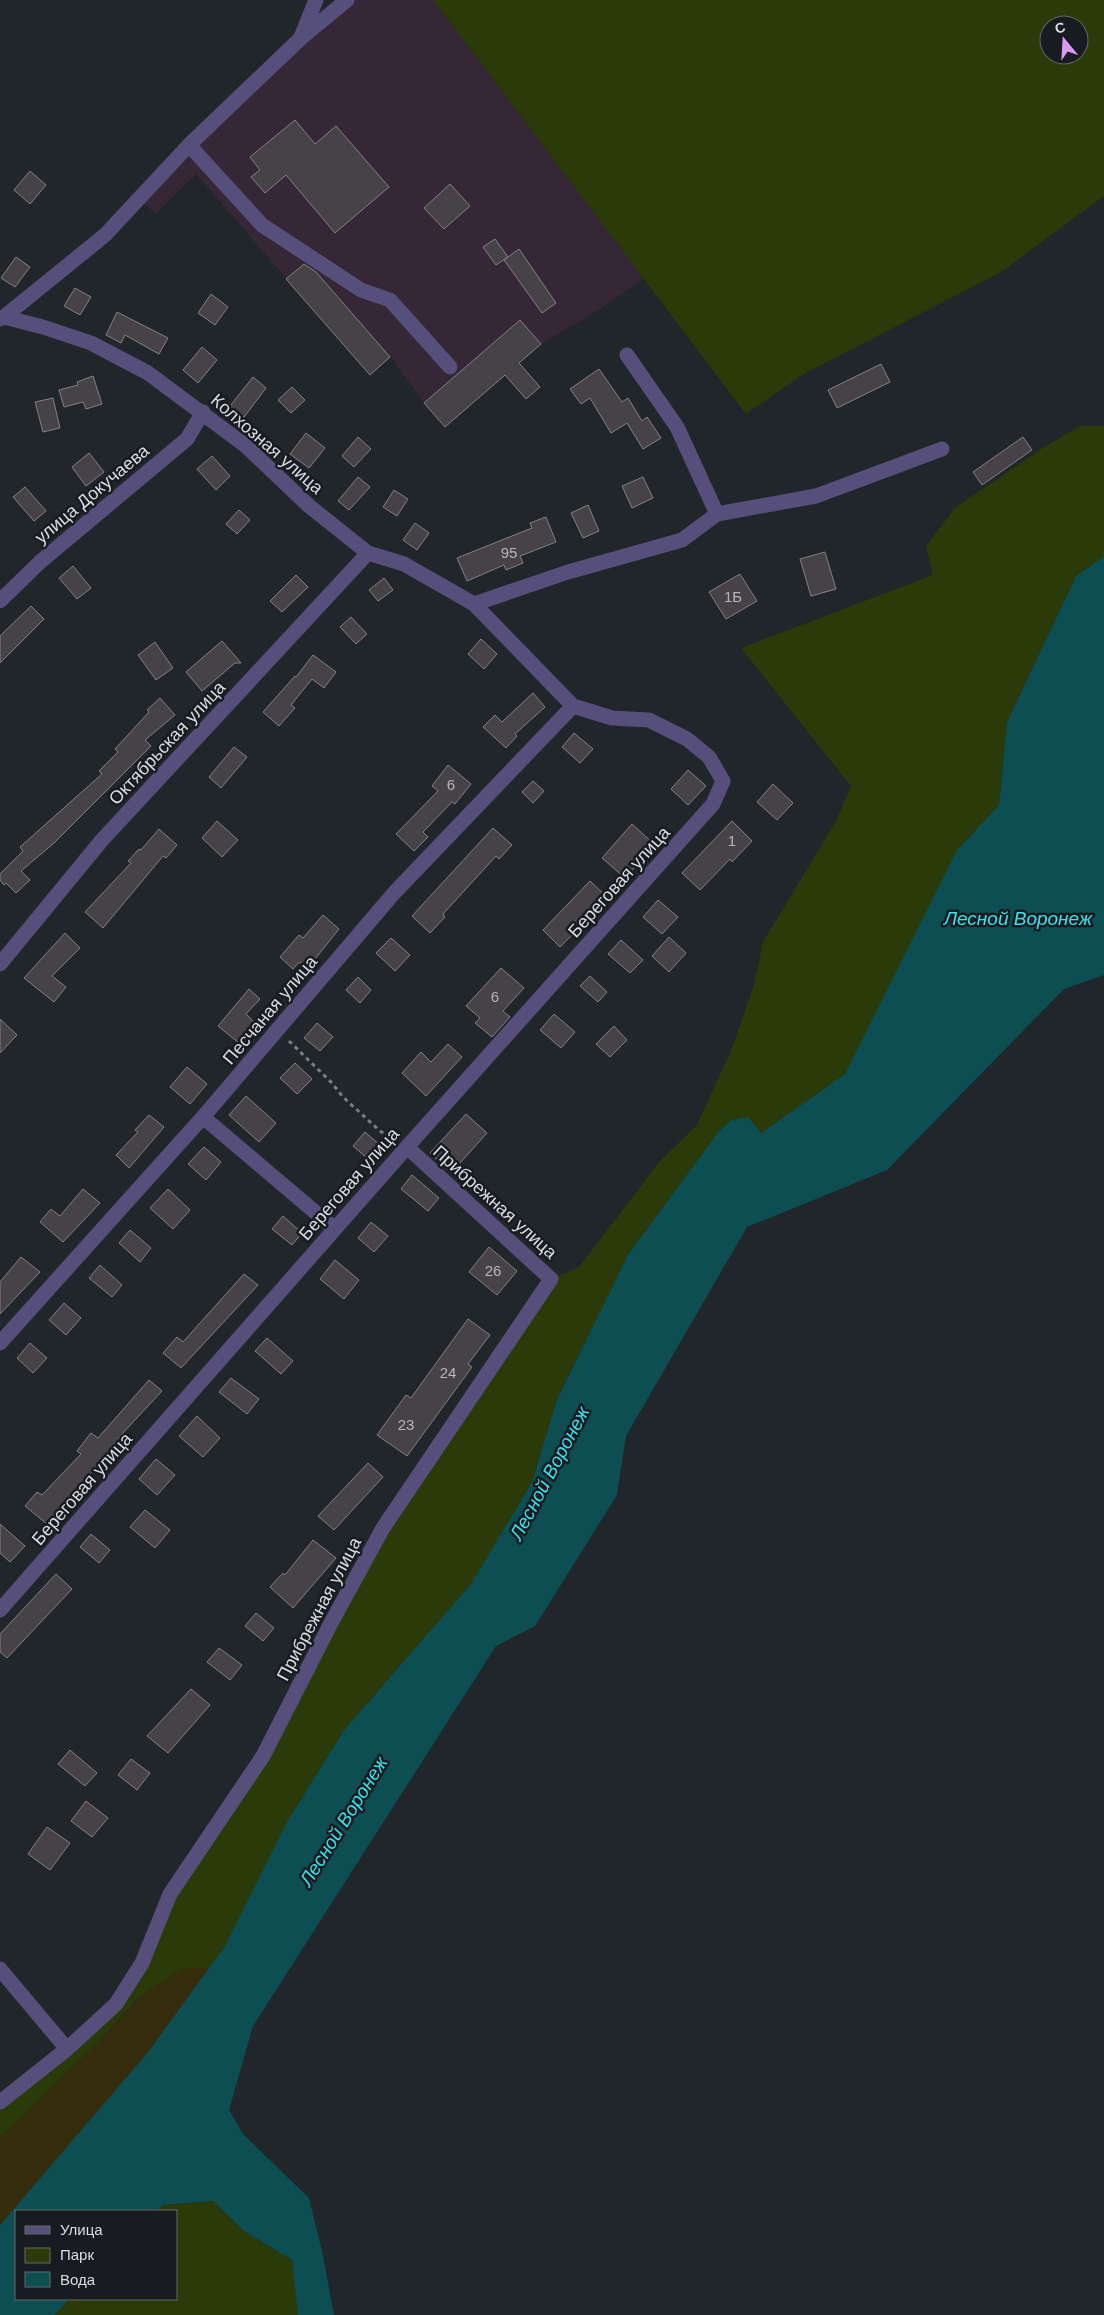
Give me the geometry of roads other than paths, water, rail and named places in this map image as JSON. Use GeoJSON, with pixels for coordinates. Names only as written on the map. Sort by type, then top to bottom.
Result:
{"type":"FeatureCollection","features":[{"type":"Feature","properties":{"kind":"street"},"geometry":{"type":"LineString","coordinates":[[301,38],[316,0]]}},
{"type":"Feature","properties":{"kind":"street"},"geometry":{"type":"LineString","coordinates":[[2,318],[105,235],[189,145],[301,38],[347,0]]}},
{"type":"Feature","properties":{"kind":"street"},"geometry":{"type":"LineString","coordinates":[[189,145],[262,225],[360,290],[390,300],[450,367]]}},
{"type":"Feature","properties":{"kind":"street","name":"Колхозная улица"},"geometry":{"type":"LineString","coordinates":[[2,318],[43,327],[91,344],[148,373],[203,412],[246,446],[309,506],[368,553],[404,564],[474,604],[573,706]]}},
{"type":"Feature","properties":{"kind":"street"},"geometry":{"type":"LineString","coordinates":[[627,355],[677,427],[717,514]]}},
{"type":"Feature","properties":{"kind":"street","name":"улица Докучаева"},"geometry":{"type":"LineString","coordinates":[[0,601],[40,562],[187,439],[203,412]]}},
{"type":"Feature","properties":{"kind":"street"},"geometry":{"type":"LineString","coordinates":[[474,604],[568,572],[682,540],[717,514],[816,496],[942,449]]}},
{"type":"Feature","properties":{"kind":"street","name":"Октябрьская улица"},"geometry":{"type":"LineString","coordinates":[[0,964],[102,840],[368,553]]}},
{"type":"Feature","properties":{"kind":"street","name":"Береговая улица"},"geometry":{"type":"LineString","coordinates":[[0,1610],[407,1147],[713,804],[723,781],[709,757],[688,739],[649,720],[612,718],[573,706]]}},
{"type":"Feature","properties":{"kind":"street","name":"Песчаная улица"},"geometry":{"type":"LineString","coordinates":[[0,1343],[203,1117],[394,893],[573,706]]}},
{"type":"Feature","properties":{"kind":"street"},"geometry":{"type":"LineString","coordinates":[[203,1117],[335,1229]]}},
{"type":"Feature","properties":{"kind":"street","name":"Прибрежная улица"},"geometry":{"type":"LineString","coordinates":[[0,2102],[67,2049],[116,2004],[142,1963],[170,1894],[263,1756],[331,1623],[383,1528],[551,1279],[407,1147]]}},
{"type":"Feature","properties":{"kind":"street"},"geometry":{"type":"LineString","coordinates":[[0,1969],[67,2049]]}},
{"type":"Feature","properties":{"kind":"water","name":"Лесной Воронеж"},"geometry":{"type":"Polygon","coordinates":[[[1104,556],[1104,975],[1064,989],[887,1170],[747,1227],[626,1436],[617,1495],[535,1626],[496,1646],[253,2026],[229,2110],[243,2134],[309,2198],[322,2251],[334,2315],[298,2315],[292,2260],[244,2231],[213,2201],[163,2205],[158,2210],[15,2210],[15,2300],[69,2300],[54,2315],[0,2315],[0,2225],[148,2052],[225,1946],[287,1822],[344,1730],[471,1584],[532,1482],[557,1399],[629,1253],[719,1131],[731,1120],[748,1117],[761,1133],[845,1074],[957,850],[999,805],[1007,722],[1076,576],[1104,556]]]}}]}
